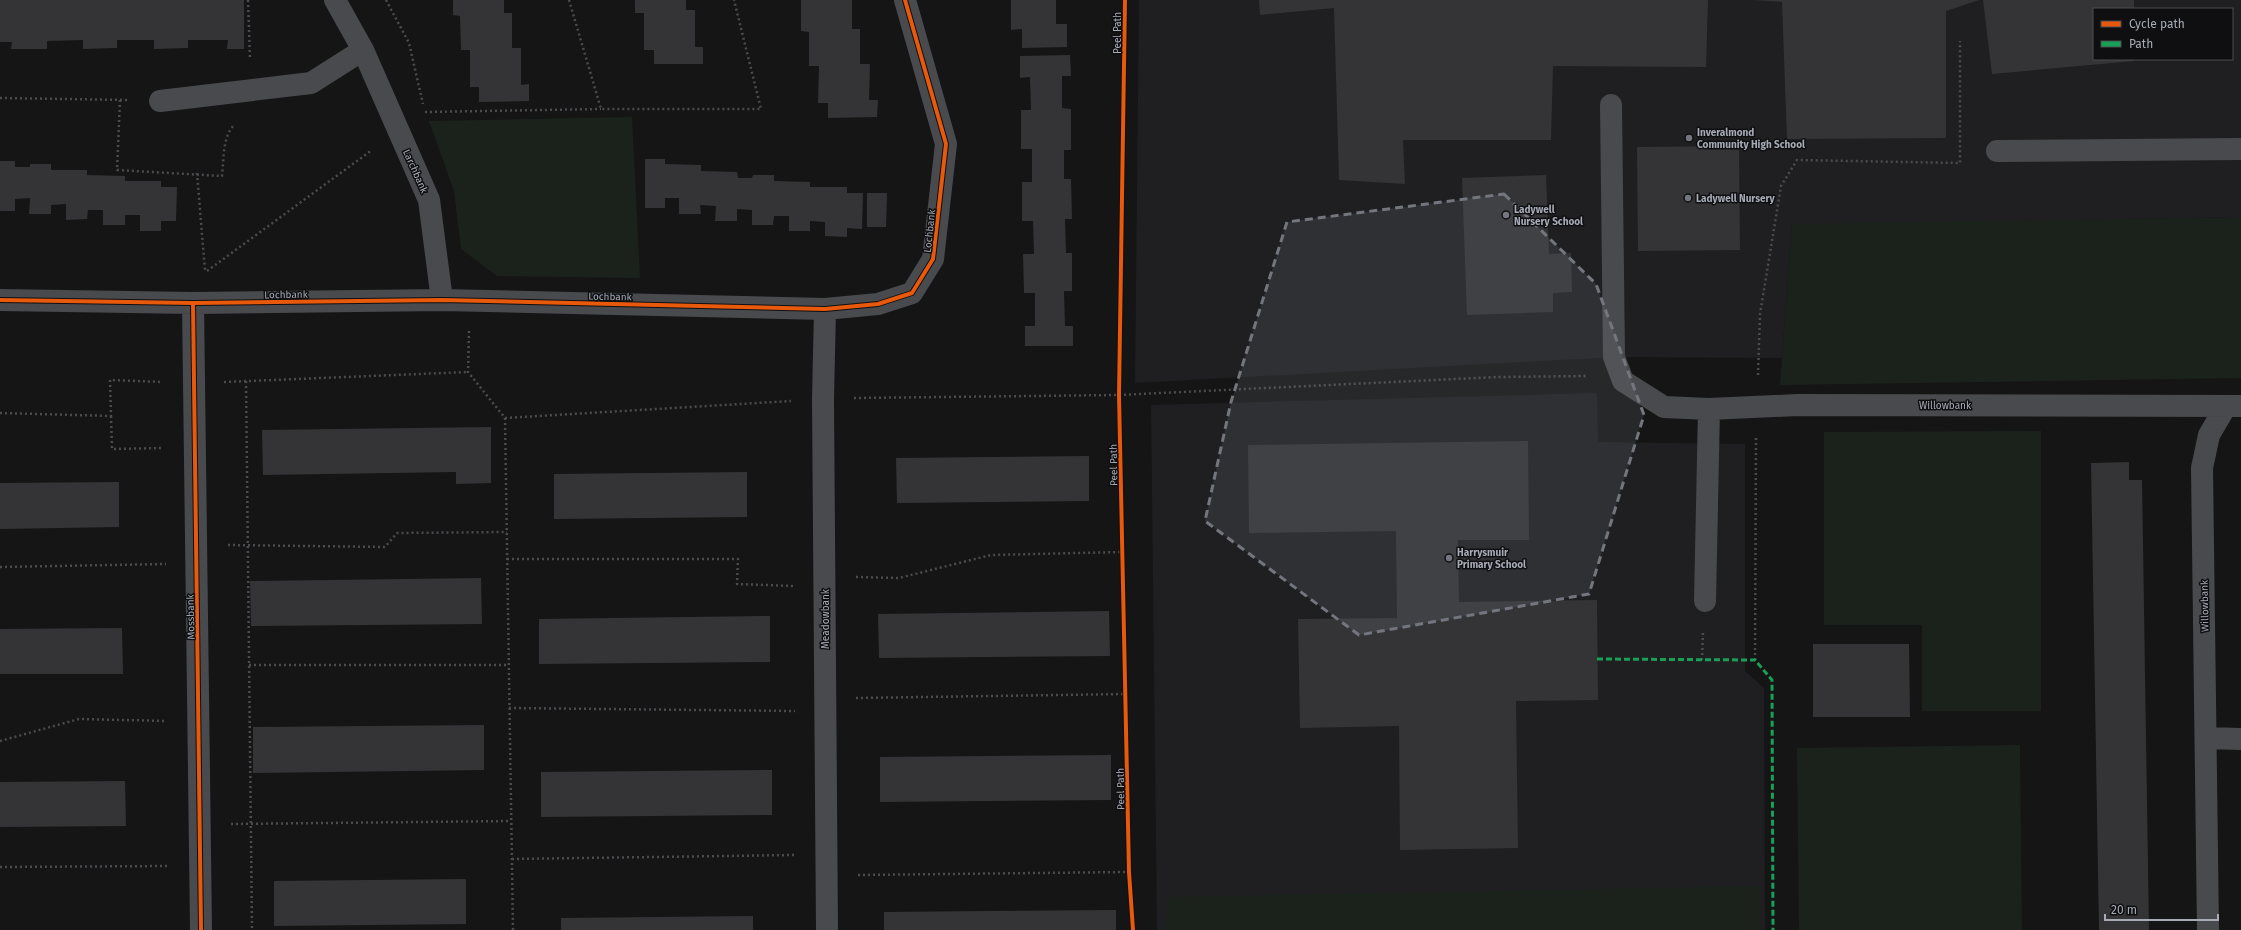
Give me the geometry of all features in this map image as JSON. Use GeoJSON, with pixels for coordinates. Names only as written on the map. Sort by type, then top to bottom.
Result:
{"type":"FeatureCollection","features":[{"type":"Feature","properties":{"kind":"street","name":"Larchbank"},"geometry":{"type":"LineString","coordinates":[[335,0],[362,50],[429,200],[442,300]]}},
{"type":"Feature","properties":{"kind":"street","name":"Lochbank"},"geometry":{"type":"LineString","coordinates":[[0,300],[193,303],[442,300],[825,309],[878,304],[912,293],[933,260],[946,144],[905,0]]}},
{"type":"Feature","properties":{"kind":"street"},"geometry":{"type":"LineString","coordinates":[[160,101],[311,83],[362,50]]}},
{"type":"Feature","properties":{"kind":"street"},"geometry":{"type":"LineString","coordinates":[[1611,105],[1614,357],[1623,381]]}},
{"type":"Feature","properties":{"kind":"street"},"geometry":{"type":"LineString","coordinates":[[1997,151],[2241,149]]}},
{"type":"Feature","properties":{"kind":"street","name":"Mossbank"},"geometry":{"type":"LineString","coordinates":[[193,303],[201,825],[201,930]]}},
{"type":"Feature","properties":{"kind":"street","name":"Meadowbank"},"geometry":{"type":"LineString","coordinates":[[825,309],[823,399],[827,930]]}},
{"type":"Feature","properties":{"kind":"street","name":"Willowbank"},"geometry":{"type":"LineString","coordinates":[[1623,381],[1664,407],[1709,409],[1798,405],[2234,406]]}},
{"type":"Feature","properties":{"kind":"street","name":"Willowbank"},"geometry":{"type":"LineString","coordinates":[[2208,930],[2202,468],[2209,435],[2234,406]]}},
{"type":"Feature","properties":{"kind":"street"},"geometry":{"type":"LineString","coordinates":[[1705,601],[1709,409]]}},
{"type":"Feature","properties":{"kind":"street"},"geometry":{"type":"LineString","coordinates":[[2206,738],[2241,739]]}},
{"type":"Feature","properties":{"kind":"path"},"geometry":{"type":"LineString","coordinates":[[120,100],[117,170],[197,173],[222,176],[224,148],[230,128],[248,113],[251,90],[248,0]]}},
{"type":"Feature","properties":{"kind":"path"},"geometry":{"type":"LineString","coordinates":[[386,0],[409,43],[425,112]]}},
{"type":"Feature","properties":{"kind":"path"},"geometry":{"type":"LineString","coordinates":[[569,0],[601,109]]}},
{"type":"Feature","properties":{"kind":"path"},"geometry":{"type":"LineString","coordinates":[[197,173],[205,272],[396,125],[425,112],[601,109],[761,109],[734,0]]}},
{"type":"Feature","properties":{"kind":"path"},"geometry":{"type":"LineString","coordinates":[[1754,660],[1757,407],[1760,314],[1781,186],[1798,160],[1960,163],[1960,40]]}},
{"type":"Feature","properties":{"kind":"path"},"geometry":{"type":"LineString","coordinates":[[0,98],[160,101]]}},
{"type":"Feature","properties":{"kind":"path"},"geometry":{"type":"LineString","coordinates":[[470,301],[468,372],[505,418],[513,930]]}},
{"type":"Feature","properties":{"kind":"path"},"geometry":{"type":"LineString","coordinates":[[505,418],[823,399],[1119,395],[1578,375],[1623,381]]}},
{"type":"Feature","properties":{"kind":"path"},"geometry":{"type":"LineString","coordinates":[[246,381],[252,930]]}},
{"type":"Feature","properties":{"kind":"path"},"geometry":{"type":"LineString","coordinates":[[1119,387],[1119,403]]}},
{"type":"Feature","properties":{"kind":"path"},"geometry":{"type":"LineString","coordinates":[[111,416],[112,449],[195,448]]}},
{"type":"Feature","properties":{"kind":"path"},"geometry":{"type":"LineString","coordinates":[[0,567],[197,555],[248,545],[385,547],[397,533],[507,532]]}},
{"type":"Feature","properties":{"kind":"path"},"geometry":{"type":"LineString","coordinates":[[1122,544],[1123,560]]}},
{"type":"Feature","properties":{"kind":"path"},"geometry":{"type":"LineString","coordinates":[[507,559],[738,559],[737,584],[825,582],[900,578],[991,556],[1122,552]]}},
{"type":"Feature","properties":{"kind":"path"},"geometry":{"type":"LineString","coordinates":[[249,665],[508,665]]}},
{"type":"Feature","properties":{"kind":"path"},"geometry":{"type":"LineString","coordinates":[[1126,686],[1126,702]]}},
{"type":"Feature","properties":{"kind":"path"},"geometry":{"type":"LineString","coordinates":[[509,708],[826,705],[1126,694]]}},
{"type":"Feature","properties":{"kind":"path"},"geometry":{"type":"LineString","coordinates":[[0,741],[79,720],[199,721]]}},
{"type":"Feature","properties":{"kind":"path"},"geometry":{"type":"LineString","coordinates":[[201,825],[511,821]]}},
{"type":"Feature","properties":{"kind":"path"},"geometry":{"type":"LineString","coordinates":[[512,859],[1129,872]]}},
{"type":"Feature","properties":{"kind":"path"},"geometry":{"type":"LineString","coordinates":[[1129,864],[1130,879]]}},
{"type":"Feature","properties":{"kind":"path"},"geometry":{"type":"LineString","coordinates":[[0,867],[201,866]]}},
{"type":"Feature","properties":{"kind":"highlighted area"},"geometry":{"type":"Polygon","coordinates":[[[1504,194],[1596,284],[1644,415],[1589,594],[1359,635],[1205,521],[1231,402],[1287,222],[1504,194]]]}},
{"type":"Feature","properties":{"kind":"shaded area","name":"Inveralmond Community High School"},"geometry":{"type":"Polygon","coordinates":[[[1139,0],[2241,0],[2241,217],[1792,225],[1782,358],[1614,357],[1135,383],[1139,0]]]}},
{"type":"Feature","properties":{"kind":"shaded area"},"geometry":{"type":"Polygon","coordinates":[[[632,117],[640,278],[497,276],[461,249],[454,191],[429,121],[632,117]]]}},
{"type":"Feature","properties":{"kind":"shaded area"},"geometry":{"type":"Polygon","coordinates":[[[2241,217],[2241,378],[1780,385],[1792,224],[2241,217]]]}},
{"type":"Feature","properties":{"kind":"shaded area","name":"Harrysmuir Primary School"},"geometry":{"type":"Polygon","coordinates":[[[1597,393],[1598,442],[1745,444],[1745,671],[1764,688],[1765,930],[1157,930],[1151,405],[1597,393]]]}},
{"type":"Feature","properties":{"kind":"shaded area"},"geometry":{"type":"Polygon","coordinates":[[[2041,431],[2041,711],[1922,711],[1922,625],[1824,625],[1824,432],[2041,431]]]}},
{"type":"Feature","properties":{"kind":"shaded area"},"geometry":{"type":"Polygon","coordinates":[[[2020,745],[2022,930],[1799,930],[1797,748],[2020,745]]]}},
{"type":"Feature","properties":{"kind":"shaded area"},"geometry":{"type":"Polygon","coordinates":[[[1759,886],[1759,930],[1166,930],[1167,897],[1759,886]]]}},
{"type":"Feature","properties":{"kind":"building"},"geometry":{"type":"Polygon","coordinates":[[[0,0],[244,0],[244,49],[227,49],[228,40],[188,40],[188,48],[154,49],[154,40],[117,40],[117,48],[83,49],[83,40],[47,41],[47,49],[11,49],[12,42],[0,42],[0,0]]]}},
{"type":"Feature","properties":{"kind":"building"},"geometry":{"type":"Polygon","coordinates":[[[453,0],[504,0],[504,13],[512,13],[512,48],[521,48],[521,85],[529,84],[529,101],[479,102],[479,87],[470,87],[470,50],[461,50],[460,16],[453,15],[453,0]]]}},
{"type":"Feature","properties":{"kind":"building"},"geometry":{"type":"Polygon","coordinates":[[[635,0],[686,0],[686,10],[695,10],[695,47],[703,47],[703,64],[654,64],[654,50],[644,50],[644,13],[635,13],[635,0]]]}},
{"type":"Feature","properties":{"kind":"building"},"geometry":{"type":"Polygon","coordinates":[[[801,0],[852,0],[852,29],[860,29],[860,64],[870,64],[869,100],[878,100],[877,117],[828,118],[828,103],[818,103],[819,66],[809,66],[809,32],[801,31],[801,0]]]}},
{"type":"Feature","properties":{"kind":"building"},"geometry":{"type":"Polygon","coordinates":[[[1011,0],[1056,0],[1056,24],[1067,24],[1067,47],[1022,48],[1022,29],[1011,30],[1011,0]]]}},
{"type":"Feature","properties":{"kind":"building"},"geometry":{"type":"Polygon","coordinates":[[[1259,0],[1708,0],[1706,67],[1553,66],[1551,140],[1403,140],[1405,184],[1339,180],[1334,8],[1260,15],[1259,0]]]}},
{"type":"Feature","properties":{"kind":"building"},"geometry":{"type":"Polygon","coordinates":[[[1753,0],[1979,0],[1946,11],[1946,138],[1787,139],[1782,2],[1753,0]]]}},
{"type":"Feature","properties":{"kind":"building"},"geometry":{"type":"Polygon","coordinates":[[[1983,0],[2134,0],[2134,8],[2093,8],[2093,60],[2134,61],[1992,74],[1983,0]]]}},
{"type":"Feature","properties":{"kind":"building"},"geometry":{"type":"Polygon","coordinates":[[[1070,55],[1071,76],[1062,76],[1062,108],[1071,109],[1071,150],[1064,150],[1064,179],[1071,179],[1072,219],[1065,219],[1066,253],[1072,253],[1072,291],[1064,291],[1065,326],[1073,326],[1073,346],[1025,346],[1025,326],[1035,326],[1035,293],[1024,293],[1023,254],[1034,254],[1033,221],[1022,221],[1022,182],[1032,182],[1032,149],[1021,149],[1021,110],[1031,110],[1030,77],[1020,78],[1020,56],[1070,55]]]}},
{"type":"Feature","properties":{"kind":"building","name":"Ladywell Nursery"},"geometry":{"type":"Polygon","coordinates":[[[1739,146],[1740,250],[1638,251],[1637,147],[1739,146]]]}},
{"type":"Feature","properties":{"kind":"building"},"geometry":{"type":"Polygon","coordinates":[[[645,159],[665,159],[665,164],[701,165],[701,171],[737,172],[738,178],[752,178],[753,175],[774,175],[774,181],[810,182],[810,187],[847,187],[847,193],[863,193],[862,229],[847,228],[847,237],[825,236],[825,222],[810,221],[810,231],[789,231],[789,216],[774,216],[773,225],[752,225],[752,210],[737,209],[737,221],[715,221],[716,206],[700,205],[701,214],[679,214],[679,198],[665,198],[665,208],[645,208],[645,159]]]}},
{"type":"Feature","properties":{"kind":"building"},"geometry":{"type":"Polygon","coordinates":[[[0,161],[15,161],[15,167],[30,167],[30,164],[51,164],[51,170],[87,170],[87,175],[125,176],[125,181],[161,181],[161,187],[177,187],[176,221],[161,221],[161,231],[140,231],[140,215],[125,215],[125,225],[103,225],[103,210],[88,210],[87,219],[66,220],[66,204],[51,205],[51,214],[29,214],[30,198],[15,199],[15,211],[0,211],[0,161]]]}},
{"type":"Feature","properties":{"kind":"building","name":"Ladywell Nursery School"},"geometry":{"type":"Polygon","coordinates":[[[1546,175],[1549,254],[1571,253],[1572,292],[1553,293],[1553,312],[1467,315],[1462,178],[1546,175]]]}},
{"type":"Feature","properties":{"kind":"building"},"geometry":{"type":"Polygon","coordinates":[[[867,193],[887,193],[886,227],[867,227],[867,193]]]}},
{"type":"Feature","properties":{"kind":"building"},"geometry":{"type":"Polygon","coordinates":[[[491,427],[491,483],[456,484],[456,472],[263,475],[262,430],[491,427]]]}},
{"type":"Feature","properties":{"kind":"building"},"geometry":{"type":"Polygon","coordinates":[[[1528,441],[1529,540],[1458,540],[1459,602],[1597,600],[1598,700],[1516,701],[1518,848],[1400,850],[1399,726],[1300,728],[1298,619],[1397,618],[1396,531],[1249,533],[1248,445],[1528,441]]]}},
{"type":"Feature","properties":{"kind":"building"},"geometry":{"type":"Polygon","coordinates":[[[1089,456],[1089,501],[897,503],[896,458],[1089,456]]]}},
{"type":"Feature","properties":{"kind":"building"},"geometry":{"type":"Polygon","coordinates":[[[2129,462],[2129,480],[2142,480],[2149,930],[2099,930],[2091,463],[2129,462]]]}},
{"type":"Feature","properties":{"kind":"building"},"geometry":{"type":"Polygon","coordinates":[[[747,472],[747,517],[554,519],[554,474],[747,472]]]}},
{"type":"Feature","properties":{"kind":"building"},"geometry":{"type":"Polygon","coordinates":[[[119,482],[119,527],[0,529],[0,483],[119,482]]]}},
{"type":"Feature","properties":{"kind":"building"},"geometry":{"type":"Polygon","coordinates":[[[481,578],[482,624],[251,626],[250,581],[481,578]]]}},
{"type":"Feature","properties":{"kind":"building"},"geometry":{"type":"Polygon","coordinates":[[[1109,611],[1110,656],[879,658],[878,614],[1109,611]]]}},
{"type":"Feature","properties":{"kind":"building"},"geometry":{"type":"Polygon","coordinates":[[[770,616],[770,662],[539,664],[539,619],[770,616]]]}},
{"type":"Feature","properties":{"kind":"building"},"geometry":{"type":"Polygon","coordinates":[[[122,628],[123,674],[0,674],[0,629],[122,628]]]}},
{"type":"Feature","properties":{"kind":"building"},"geometry":{"type":"Polygon","coordinates":[[[1813,644],[1909,644],[1910,717],[1813,717],[1813,644]]]}},
{"type":"Feature","properties":{"kind":"building"},"geometry":{"type":"Polygon","coordinates":[[[484,725],[484,770],[253,773],[253,727],[484,725]]]}},
{"type":"Feature","properties":{"kind":"building"},"geometry":{"type":"Polygon","coordinates":[[[1111,755],[1111,800],[880,802],[880,757],[1111,755]]]}},
{"type":"Feature","properties":{"kind":"building"},"geometry":{"type":"Polygon","coordinates":[[[772,770],[772,815],[541,817],[541,772],[772,770]]]}},
{"type":"Feature","properties":{"kind":"building"},"geometry":{"type":"Polygon","coordinates":[[[125,781],[126,826],[0,827],[0,782],[125,781]]]}},
{"type":"Feature","properties":{"kind":"building"},"geometry":{"type":"Polygon","coordinates":[[[466,879],[466,924],[274,926],[274,881],[466,879]]]}},
{"type":"Feature","properties":{"kind":"building"},"geometry":{"type":"Polygon","coordinates":[[[1116,910],[1116,930],[884,930],[884,912],[1116,910]]]}},
{"type":"Feature","properties":{"kind":"building"},"geometry":{"type":"Polygon","coordinates":[[[753,916],[753,930],[561,930],[561,918],[753,916]]]}},
{"type":"Feature","properties":{"kind":"marked path"},"geometry":{"type":"LineString","coordinates":[[1597,659],[1755,660],[1772,680],[1773,930]]}},
{"type":"Feature","properties":{"kind":"cycle path"},"geometry":{"type":"LineString","coordinates":[[0,300],[193,303],[442,300],[825,309],[878,304],[912,293],[933,259],[946,144],[905,0]]}},
{"type":"Feature","properties":{"kind":"cycle path","name":"Peel Path"},"geometry":{"type":"LineString","coordinates":[[1125,0],[1119,395],[1129,872],[1133,930]]}},
{"type":"Feature","properties":{"kind":"cycle path"},"geometry":{"type":"LineString","coordinates":[[193,303],[201,930]]}},
{"type":"Feature","properties":{"kind":"place","name":"Inveralmond Community High School"},"geometry":{"type":"Point","coordinates":[1689,138]}},
{"type":"Feature","properties":{"kind":"place","name":"Ladywell Nursery"},"geometry":{"type":"Point","coordinates":[1688,198]}},
{"type":"Feature","properties":{"kind":"place","name":"Ladywell Nursery School"},"geometry":{"type":"Point","coordinates":[1506,215]}},
{"type":"Feature","properties":{"kind":"place","name":"Harrysmuir Primary School"},"geometry":{"type":"Point","coordinates":[1449,558]}}]}
